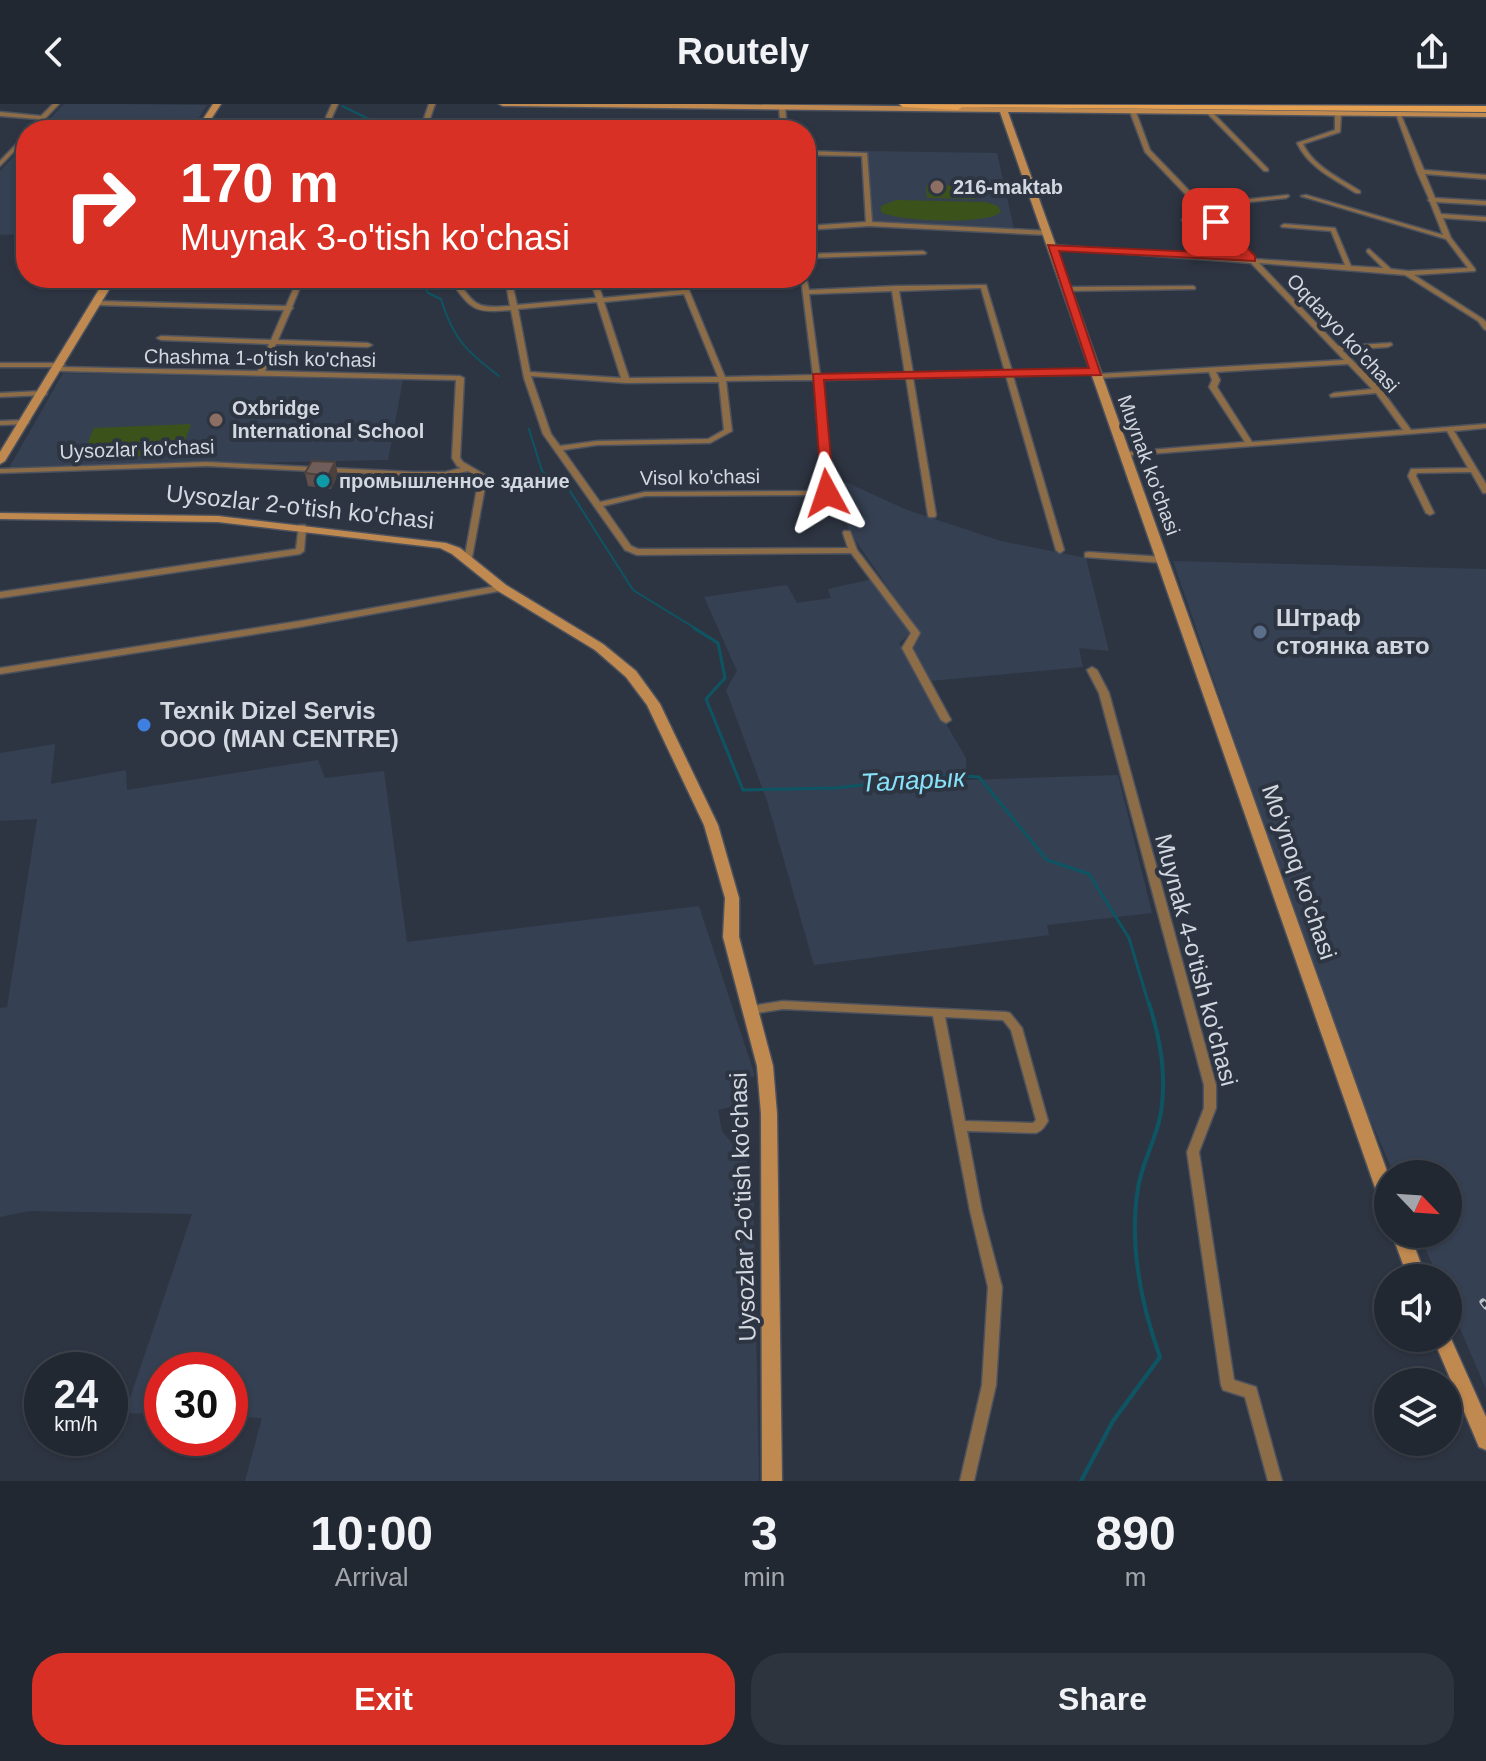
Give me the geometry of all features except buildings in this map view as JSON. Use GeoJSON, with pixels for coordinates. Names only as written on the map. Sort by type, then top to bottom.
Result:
{"type":"FeatureCollection","features":[{"type":"Feature","properties":{"kind":"main road"},"geometry":{"type":"LineString","coordinates":[[903,104],[1004,111],[1167,107]]}},
{"type":"Feature","properties":{"kind":"main road"},"geometry":{"type":"LineString","coordinates":[[947,104],[1486,107]]}},
{"type":"Feature","properties":{"kind":"main road"},"geometry":{"type":"LineString","coordinates":[[1422,104],[1486,107]]}},
{"type":"Feature","properties":{"kind":"street"},"geometry":{"type":"LineString","coordinates":[[0,114],[43,118],[56,104]]}},
{"type":"Feature","properties":{"kind":"street"},"geometry":{"type":"LineString","coordinates":[[503,104],[1486,115]]}},
{"type":"Feature","properties":{"kind":"street"},"geometry":{"type":"LineString","coordinates":[[782,107],[783,120]]}},
{"type":"Feature","properties":{"kind":"street","name":"Muynak ko'chasi"},"geometry":{"type":"LineString","coordinates":[[1004,111],[1164,560]]}},
{"type":"Feature","properties":{"kind":"street","name":"Oqdaryo ko'chasi"},"geometry":{"type":"LineString","coordinates":[[1133,112],[1147,151],[1378,391],[1408,431]]}},
{"type":"Feature","properties":{"kind":"street"},"geometry":{"type":"LineString","coordinates":[[1210,113],[1266,170]]}},
{"type":"Feature","properties":{"kind":"street"},"geometry":{"type":"LineString","coordinates":[[1338,115],[1338,131],[1300,143],[1303,153],[1358,192]]}},
{"type":"Feature","properties":{"kind":"street"},"geometry":{"type":"LineString","coordinates":[[1052,247],[1348,265],[1407,273],[1473,270],[1448,238],[1398,115]]}},
{"type":"Feature","properties":{"kind":"street"},"geometry":{"type":"LineString","coordinates":[[0,164],[16,147]]}},
{"type":"Feature","properties":{"kind":"street"},"geometry":{"type":"LineString","coordinates":[[816,153],[865,154],[869,224]]}},
{"type":"Feature","properties":{"kind":"street"},"geometry":{"type":"LineString","coordinates":[[1420,172],[1486,177]]}},
{"type":"Feature","properties":{"kind":"street"},"geometry":{"type":"LineString","coordinates":[[1201,206],[1286,196]]}},
{"type":"Feature","properties":{"kind":"street"},"geometry":{"type":"LineString","coordinates":[[1304,196],[1448,238]]}},
{"type":"Feature","properties":{"kind":"street"},"geometry":{"type":"LineString","coordinates":[[1431,200],[1486,203]]}},
{"type":"Feature","properties":{"kind":"street"},"geometry":{"type":"LineString","coordinates":[[1438,216],[1486,219]]}},
{"type":"Feature","properties":{"kind":"street"},"geometry":{"type":"LineString","coordinates":[[1185,220],[1216,222]]}},
{"type":"Feature","properties":{"kind":"street"},"geometry":{"type":"LineString","coordinates":[[816,227],[869,224],[1048,233]]}},
{"type":"Feature","properties":{"kind":"street"},"geometry":{"type":"LineString","coordinates":[[1284,226],[1333,229],[1348,265]]}},
{"type":"Feature","properties":{"kind":"street"},"geometry":{"type":"LineString","coordinates":[[1369,251],[1388,269]]}},
{"type":"Feature","properties":{"kind":"street"},"geometry":{"type":"LineString","coordinates":[[816,256],[923,253]]}},
{"type":"Feature","properties":{"kind":"street"},"geometry":{"type":"LineString","coordinates":[[1407,273],[1481,320],[1486,328]]}},
{"type":"Feature","properties":{"kind":"street"},"geometry":{"type":"LineString","coordinates":[[807,292],[984,286],[1060,550]]}},
{"type":"Feature","properties":{"kind":"street"},"geometry":{"type":"LineString","coordinates":[[0,461],[6,444],[25,422],[60,367],[105,288]]}},
{"type":"Feature","properties":{"kind":"street"},"geometry":{"type":"LineString","coordinates":[[260,374],[297,288]]}},
{"type":"Feature","properties":{"kind":"street"},"geometry":{"type":"LineString","coordinates":[[460,288],[478,309],[687,292]]}},
{"type":"Feature","properties":{"kind":"street"},"geometry":{"type":"LineString","coordinates":[[510,288],[528,374],[547,434],[628,548],[637,552],[853,550]]}},
{"type":"Feature","properties":{"kind":"street"},"geometry":{"type":"LineString","coordinates":[[596,288],[626,381]]}},
{"type":"Feature","properties":{"kind":"street"},"geometry":{"type":"LineString","coordinates":[[557,449],[597,443],[713,440],[728,431],[722,379],[685,288]]}},
{"type":"Feature","properties":{"kind":"street","name":"Visol ko'chasi"},"geometry":{"type":"LineString","coordinates":[[598,505],[645,494],[827,493],[806,288]]}},
{"type":"Feature","properties":{"kind":"street"},"geometry":{"type":"LineString","coordinates":[[895,288],[932,515]]}},
{"type":"Feature","properties":{"kind":"street"},"geometry":{"type":"LineString","coordinates":[[1067,289],[1193,288]]}},
{"type":"Feature","properties":{"kind":"street"},"geometry":{"type":"LineString","coordinates":[[96,303],[290,308]]}},
{"type":"Feature","properties":{"kind":"street"},"geometry":{"type":"LineString","coordinates":[[161,338],[368,345]]}},
{"type":"Feature","properties":{"kind":"street"},"geometry":{"type":"LineString","coordinates":[[1335,348],[1388,345]]}},
{"type":"Feature","properties":{"kind":"street"},"geometry":{"type":"LineString","coordinates":[[528,374],[626,381],[1007,372],[1213,372],[1350,362]]}},
{"type":"Feature","properties":{"kind":"street","name":"Chashma 1-o'tish ko'chasi"},"geometry":{"type":"LineString","coordinates":[[0,365],[460,378],[456,458],[467,469]]}},
{"type":"Feature","properties":{"kind":"street"},"geometry":{"type":"LineString","coordinates":[[1213,372],[1216,380],[1213,387],[1250,445]]}},
{"type":"Feature","properties":{"kind":"street"},"geometry":{"type":"LineString","coordinates":[[1334,395],[1378,391]]}},
{"type":"Feature","properties":{"kind":"street"},"geometry":{"type":"LineString","coordinates":[[0,395],[43,393]]}},
{"type":"Feature","properties":{"kind":"street"},"geometry":{"type":"LineString","coordinates":[[0,423],[25,422]]}},
{"type":"Feature","properties":{"kind":"street","name":"Oqdaryo ko'chasi"},"geometry":{"type":"LineString","coordinates":[[1126,454],[1486,426]]}},
{"type":"Feature","properties":{"kind":"street"},"geometry":{"type":"LineString","coordinates":[[1449,428],[1486,491]]}},
{"type":"Feature","properties":{"kind":"street","name":"Uysozlar ko'chasi"},"geometry":{"type":"LineString","coordinates":[[0,471],[207,464],[413,474],[445,474],[467,469]]}},
{"type":"Feature","properties":{"kind":"street"},"geometry":{"type":"LineString","coordinates":[[467,469],[483,476],[468,561]]}},
{"type":"Feature","properties":{"kind":"street"},"geometry":{"type":"LineString","coordinates":[[1430,513],[1412,476],[1414,471],[1474,470]]}},
{"type":"Feature","properties":{"kind":"street","name":"Uysozlar 2-o'tish ko'chasi"},"geometry":{"type":"LineString","coordinates":[[4,517],[193,518],[302,527],[435,544],[449,548],[502,588],[599,647],[631,674],[653,704],[711,825],[732,898],[731,937],[765,1066],[769,1114],[772,1481]]}},
{"type":"Feature","properties":{"kind":"street"},"geometry":{"type":"LineString","coordinates":[[0,595],[300,551],[302,527]]}},
{"type":"Feature","properties":{"kind":"street"},"geometry":{"type":"LineString","coordinates":[[847,533],[853,550],[916,633],[907,648],[946,720]]}},
{"type":"Feature","properties":{"kind":"street"},"geometry":{"type":"LineString","coordinates":[[1088,555],[1164,560]]}},
{"type":"Feature","properties":{"kind":"street","name":"Moʻynoq ko'chasi"},"geometry":{"type":"LineString","coordinates":[[1164,560],[1374,1160]]}},
{"type":"Feature","properties":{"kind":"street"},"geometry":{"type":"LineString","coordinates":[[0,671],[359,615],[502,588]]}},
{"type":"Feature","properties":{"kind":"street","name":"Muynak 4-o'tish ko'chasi"},"geometry":{"type":"LineString","coordinates":[[1092,670],[1104,693],[1210,1085],[1210,1108],[1193,1152],[1228,1385],[1250,1390],[1275,1481]]}},
{"type":"Feature","properties":{"kind":"street"},"geometry":{"type":"LineString","coordinates":[[751,1010],[783,1005],[1006,1016],[1016,1028],[1042,1121],[1036,1128],[962,1126]]}},
{"type":"Feature","properties":{"kind":"street"},"geometry":{"type":"LineString","coordinates":[[938,1012],[976,1211],[992,1265],[996,1313],[989,1385],[967,1481]]}},
{"type":"Feature","properties":{"kind":"street"},"geometry":{"type":"LineString","coordinates":[[1448,1352],[1486,1440]]}},
{"type":"Feature","properties":{"kind":"shaded area"},"geometry":{"type":"Polygon","coordinates":[[[64,104],[207,105],[197,120],[49,120],[64,104]]]}},
{"type":"Feature","properties":{"kind":"shaded area","name":"216-maktab"},"geometry":{"type":"Polygon","coordinates":[[[866,151],[997,153],[1014,229],[873,222],[866,151]]]}},
{"type":"Feature","properties":{"kind":"shaded area"},"geometry":{"type":"Polygon","coordinates":[[[16,154],[16,234],[0,235],[0,171],[16,154]]]}},
{"type":"Feature","properties":{"kind":"shaded area","name":"Oxbridge International School"},"geometry":{"type":"Polygon","coordinates":[[[63,373],[403,380],[388,460],[9,468],[63,373]]]}},
{"type":"Feature","properties":{"kind":"shaded area"},"geometry":{"type":"Polygon","coordinates":[[[835,483],[848,483],[907,510],[1001,541],[1086,558],[1109,651],[1079,648],[1083,667],[930,681],[912,647],[921,635],[849,531],[835,483]]]}},
{"type":"Feature","properties":{"kind":"shaded area"},"geometry":{"type":"Polygon","coordinates":[[[1173,561],[1486,569],[1486,1389],[1462,1333],[1462,1264],[1432,1264],[1425,1248],[1462,1248],[1462,1160],[1388,1160],[1343,1057],[1173,561]]]}},
{"type":"Feature","properties":{"kind":"shaded area"},"geometry":{"type":"Polygon","coordinates":[[[873,579],[911,633],[899,643],[966,758],[966,780],[1118,775],[1152,913],[1047,925],[1049,935],[814,965],[767,801],[726,690],[737,671],[704,597],[787,585],[797,603],[831,598],[828,589],[873,579]]]}},
{"type":"Feature","properties":{"kind":"shaded area"},"geometry":{"type":"Polygon","coordinates":[[[55,744],[51,784],[126,770],[127,790],[318,760],[325,778],[384,771],[407,942],[699,906],[755,1076],[736,1081],[743,1104],[718,1110],[722,1131],[753,1169],[759,1481],[245,1481],[262,1418],[248,1418],[248,1352],[146,1352],[192,1214],[29,1211],[0,1217],[0,1008],[7,1007],[37,819],[0,821],[0,753],[55,744]]]}},
{"type":"Feature","properties":{"kind":"shaded area"},"geometry":{"type":"Polygon","coordinates":[[[144,1357],[144,1414],[128,1413],[128,1404],[144,1357]]]}},
{"type":"Feature","properties":{"kind":"green space"},"geometry":{"type":"Polygon","coordinates":[[[926,185],[973,186],[975,199],[927,198],[926,185]]]}},
{"type":"Feature","properties":{"kind":"green space"},"geometry":{"type":"Polygon","coordinates":[[[896,200],[986,202],[998,206],[1001,212],[979,219],[942,221],[905,218],[881,212],[881,206],[896,200]]]}},
{"type":"Feature","properties":{"kind":"green space"},"geometry":{"type":"Polygon","coordinates":[[[191,424],[180,455],[81,458],[94,428],[191,424]]]}},
{"type":"Feature","properties":{"kind":"waterway","name":"Таларык"},"geometry":{"type":"LineString","coordinates":[[342,106],[371,120]]}},
{"type":"Feature","properties":{"kind":"waterway","name":"Таларык"},"geometry":{"type":"LineString","coordinates":[[425,288],[428,293],[441,299],[462,344],[499,376]]}},
{"type":"Feature","properties":{"kind":"waterway","name":"Таларык"},"geometry":{"type":"LineString","coordinates":[[529,429],[542,471],[568,488],[633,590],[698,630]]}},
{"type":"Feature","properties":{"kind":"waterway","name":"Таларык"},"geometry":{"type":"LineString","coordinates":[[694,628],[718,643],[725,678],[706,699],[743,790],[836,788],[948,775],[979,777],[1047,860],[1089,874],[1129,938],[1149,1005]]}},
{"type":"Feature","properties":{"kind":"waterway","name":"Таларык"},"geometry":{"type":"LineString","coordinates":[[1081,1481],[1113,1421],[1160,1357],[1142,1295],[1135,1231],[1140,1178],[1159,1122],[1163,1098],[1161,1057],[1149,1003]]}},
{"type":"Feature","properties":{"kind":"railway"},"geometry":{"type":"LineString","coordinates":[[1483,1302],[1486,1306]]}},
{"type":"Feature","properties":{"kind":"place","name":"216-maktab"},"geometry":{"type":"Point","coordinates":[937,187]}},
{"type":"Feature","properties":{"kind":"place","name":"Oxbridge International School"},"geometry":{"type":"Point","coordinates":[216,420]}},
{"type":"Feature","properties":{"kind":"place","name":"промышленное здание"},"geometry":{"type":"Point","coordinates":[323,481]}},
{"type":"Feature","properties":{"kind":"place","name":"Штраф стоянка авто"},"geometry":{"type":"Point","coordinates":[1260,632]}},
{"type":"Feature","properties":{"kind":"place","name":"Texnik Dizel Servis OOO (MAN CENTRE)"},"geometry":{"type":"Point","coordinates":[144,725]}},
{"type":"Feature","properties":{"kind":"route"},"geometry":{"type":"LineString","coordinates":[[827,493],[817,377],[1097,372],[1052,247],[1251,258],[1216,222]]}}]}
